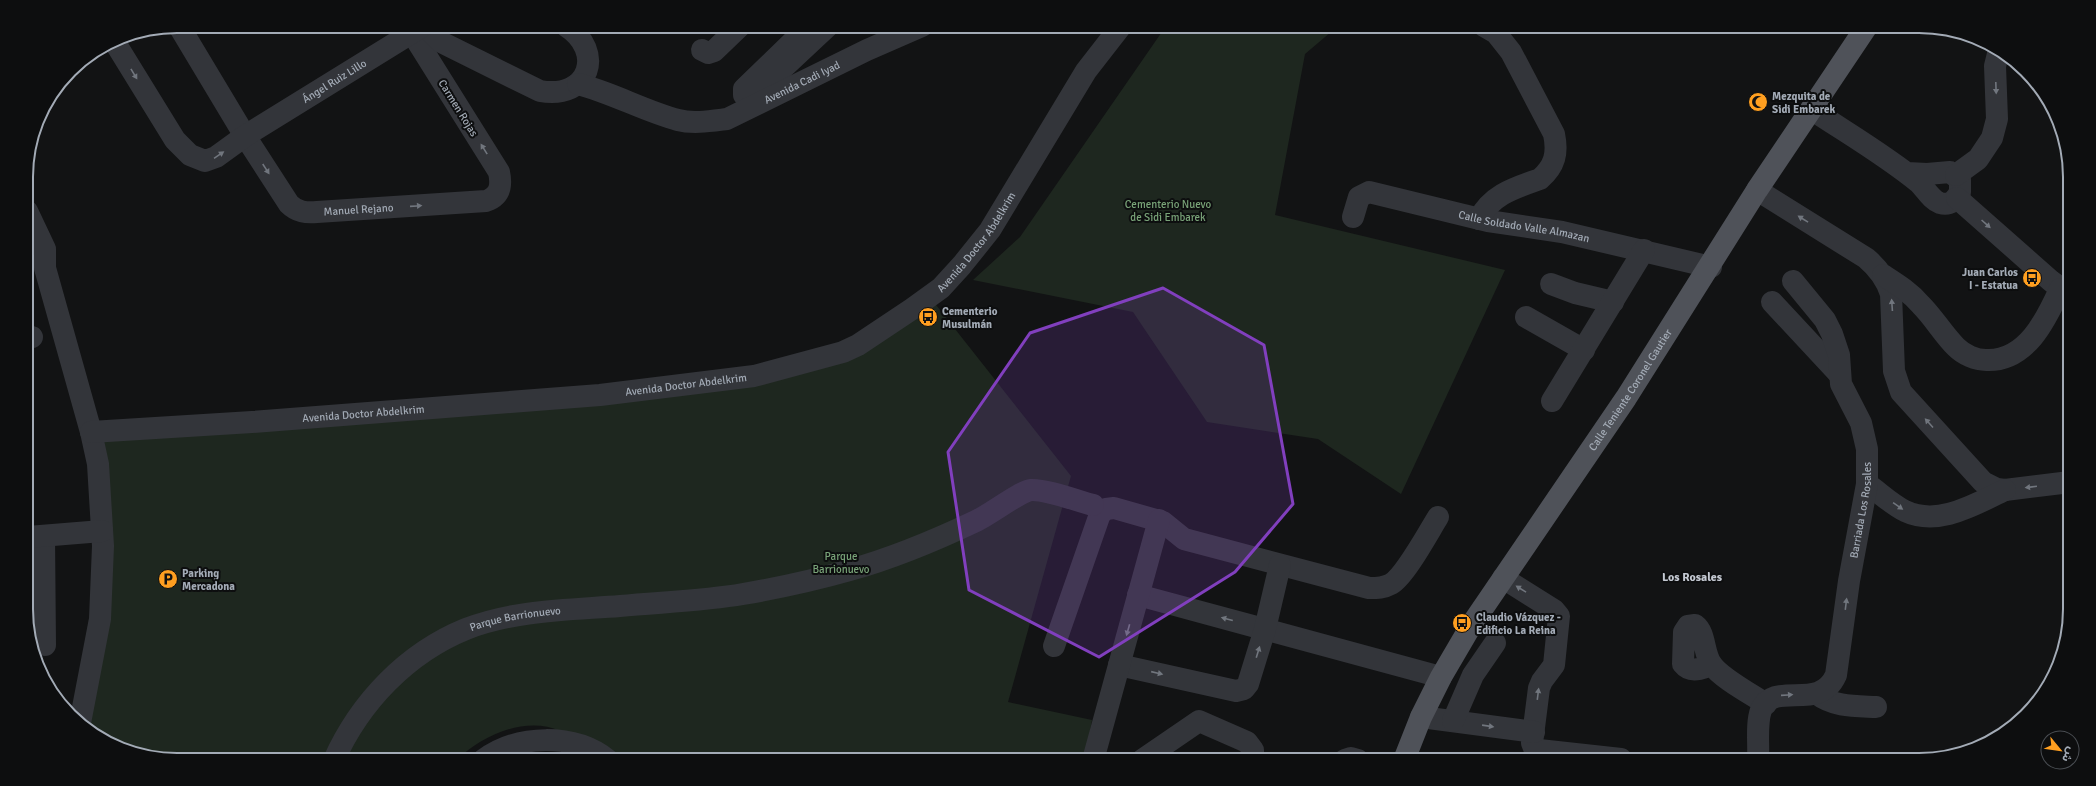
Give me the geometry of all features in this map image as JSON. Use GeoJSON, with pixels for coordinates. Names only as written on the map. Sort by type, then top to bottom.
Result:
{"type":"FeatureCollection","features":[{"type":"Feature","properties":{"kind":"main road","name":"Calle Teniente Coronel Gautier"},"geometry":{"type":"LineString","coordinates":[[1407,753],[1421,717],[1441,677],[1472,624],[1626,398],[1711,267],[1757,190],[1862,33]]}},
{"type":"Feature","properties":{"kind":"street","name":"Manuel Rejano"},"geometry":{"type":"LineString","coordinates":[[182,33],[245,136],[289,204],[301,212],[486,201],[496,195],[501,184]]}},
{"type":"Feature","properties":{"kind":"street","name":"Ángel Ruiz Lillo"},"geometry":{"type":"LineString","coordinates":[[117,46],[168,131],[175,140],[190,154],[200,160],[211,160],[245,136],[413,33]]}},
{"type":"Feature","properties":{"kind":"street","name":"Carmen Rojas"},"geometry":{"type":"LineString","coordinates":[[424,33],[499,172],[501,184]]}},
{"type":"Feature","properties":{"kind":"street"},"geometry":{"type":"LineString","coordinates":[[432,33],[441,42],[540,91],[556,92],[578,84],[586,76],[588,69],[581,36]]}},
{"type":"Feature","properties":{"kind":"street"},"geometry":{"type":"LineString","coordinates":[[702,50],[708,53],[714,51],[733,33]]}},
{"type":"Feature","properties":{"kind":"street"},"geometry":{"type":"LineString","coordinates":[[802,33],[744,89],[744,95],[746,97],[752,96],[820,33]]}},
{"type":"Feature","properties":{"kind":"street","name":"Avenida Cadi Iyad"},"geometry":{"type":"LineString","coordinates":[[578,84],[608,93],[678,120],[711,121],[727,119],[867,50],[906,33]]}},
{"type":"Feature","properties":{"kind":"street","name":"Avenida Doctor Abdelkrim"},"geometry":{"type":"LineString","coordinates":[[91,432],[252,422],[600,395],[754,376],[843,352],[858,345],[941,288],[962,265],[990,230],[1086,71],[1116,33]]}},
{"type":"Feature","properties":{"kind":"street"},"geometry":{"type":"LineString","coordinates":[[1479,219],[1489,204],[1496,198],[1540,179],[1554,162],[1557,147],[1554,134],[1511,52],[1500,37],[1494,33]]}},
{"type":"Feature","properties":{"kind":"street","name":"Avenida Cadi Iyad"},"geometry":{"type":"LineString","coordinates":[[581,36],[597,70],[610,82],[678,120]]}},
{"type":"Feature","properties":{"kind":"street"},"geometry":{"type":"LineString","coordinates":[[1931,195],[1929,183],[1978,159],[1992,138],[1997,119],[1995,66],[1997,56]]}},
{"type":"Feature","properties":{"kind":"street"},"geometry":{"type":"LineString","coordinates":[[1811,109],[1908,173],[1935,200],[1946,204],[1957,198],[1961,186],[1946,174],[1908,173]]}},
{"type":"Feature","properties":{"kind":"street"},"geometry":{"type":"LineString","coordinates":[[1757,190],[1866,258],[1883,275],[1912,295],[1957,348],[1974,358],[1984,360],[2004,358],[2022,348],[2042,324],[2063,292]]}},
{"type":"Feature","properties":{"kind":"street","name":"Calle Soldado Valle Almazan"},"geometry":{"type":"LineString","coordinates":[[1353,217],[1359,197],[1369,192],[1479,219],[1562,232],[1644,250],[1711,267]]}},
{"type":"Feature","properties":{"kind":"street"},"geometry":{"type":"LineString","coordinates":[[1957,198],[2063,290]]}},
{"type":"Feature","properties":{"kind":"street"},"geometry":{"type":"LineString","coordinates":[[33,224],[45,249],[45,268],[91,432],[98,464],[102,530],[100,619],[81,716]]}},
{"type":"Feature","properties":{"kind":"street"},"geometry":{"type":"LineString","coordinates":[[1552,402],[1644,250]]}},
{"type":"Feature","properties":{"kind":"street"},"geometry":{"type":"LineString","coordinates":[[33,251],[45,268]]}},
{"type":"Feature","properties":{"kind":"street"},"geometry":{"type":"LineString","coordinates":[[1883,275],[1888,284],[1893,304],[1894,371],[1901,392],[1983,482],[1997,489],[2005,490],[2063,483]]}},
{"type":"Feature","properties":{"kind":"street","name":"Barriada Los Rosales"},"geometry":{"type":"LineString","coordinates":[[1793,281],[1829,327],[1839,355],[1840,375],[1844,393],[1855,412],[1865,436],[1868,462],[1866,484],[1849,581],[1836,675],[1829,686],[1817,694]]}},
{"type":"Feature","properties":{"kind":"street"},"geometry":{"type":"LineString","coordinates":[[1551,284],[1575,293],[1613,302]]}},
{"type":"Feature","properties":{"kind":"street"},"geometry":{"type":"LineString","coordinates":[[1772,302],[1840,375]]}},
{"type":"Feature","properties":{"kind":"street"},"geometry":{"type":"LineString","coordinates":[[1526,317],[1584,350]]}},
{"type":"Feature","properties":{"kind":"street"},"geometry":{"type":"LineString","coordinates":[[1866,484],[1904,510],[1930,516],[1950,514],[2005,490]]}},
{"type":"Feature","properties":{"kind":"street","name":"Parque Barrionuevo"},"geometry":{"type":"LineString","coordinates":[[338,753],[354,722],[389,680],[434,646],[466,629],[486,622],[529,614],[742,594],[828,576],[872,563],[962,528],[994,512],[1029,490],[1039,490],[1093,505]]}},
{"type":"Feature","properties":{"kind":"street"},"geometry":{"type":"LineString","coordinates":[[1054,646],[1102,511],[1114,508],[1159,520],[1168,524],[1179,537],[1184,539],[1369,588],[1384,587],[1391,584],[1400,576],[1438,517]]}},
{"type":"Feature","properties":{"kind":"street"},"geometry":{"type":"LineString","coordinates":[[1096,753],[1159,520]]}},
{"type":"Feature","properties":{"kind":"street"},"geometry":{"type":"LineString","coordinates":[[45,645],[36,537],[102,530]]}},
{"type":"Feature","properties":{"kind":"street"},"geometry":{"type":"LineString","coordinates":[[1119,664],[1240,691],[1248,684],[1265,629],[1280,565]]}},
{"type":"Feature","properties":{"kind":"street"},"geometry":{"type":"LineString","coordinates":[[1503,578],[1554,610],[1560,620],[1554,665],[1542,681],[1539,688],[1532,746],[1536,750],[1564,753]]}},
{"type":"Feature","properties":{"kind":"street"},"geometry":{"type":"LineString","coordinates":[[1138,595],[1441,677]]}},
{"type":"Feature","properties":{"kind":"street"},"geometry":{"type":"LineString","coordinates":[[1454,721],[1473,675],[1495,643]]}},
{"type":"Feature","properties":{"kind":"street"},"geometry":{"type":"LineString","coordinates":[[1712,665],[1766,704]]}},
{"type":"Feature","properties":{"kind":"street"},"geometry":{"type":"LineString","coordinates":[[1758,753],[1760,717],[1766,704],[1777,696],[1817,694],[1840,705],[1876,707]]}},
{"type":"Feature","properties":{"kind":"street"},"geometry":{"type":"LineString","coordinates":[[1421,717],[1534,732]]}},
{"type":"Feature","properties":{"kind":"street"},"geometry":{"type":"LineString","coordinates":[[1152,753],[1199,721],[1247,742],[1253,750],[1253,753]]}},
{"type":"Feature","properties":{"kind":"street"},"geometry":{"type":"LineString","coordinates":[[496,753],[510,746],[550,740],[579,745],[594,753]]}},
{"type":"Feature","properties":{"kind":"highlighted area"},"geometry":{"type":"Polygon","coordinates":[[[1163,288],[1264,345],[1293,504],[1235,572],[1099,657],[969,590],[948,452],[1030,333],[1163,288]]]}},
{"type":"Feature","properties":{"kind":"green space","name":"Cementerio Nuevo de Sidi Embarek"},"geometry":{"type":"Polygon","coordinates":[[[1161,33],[1330,33],[1305,54],[1275,215],[1505,270],[1401,494],[1318,439],[1207,422],[1133,312],[973,280],[1020,237],[1161,33]]]}},
{"type":"Feature","properties":{"kind":"green space","name":"Parque Barrionuevo"},"geometry":{"type":"Polygon","coordinates":[[[929,296],[1071,476],[1008,702],[1092,720],[1087,748],[1089,753],[597,753],[560,731],[533,725],[505,730],[478,743],[465,753],[168,753],[140,748],[113,738],[97,729],[73,709],[90,614],[94,540],[85,435],[785,373],[929,296]]]}},
{"type":"Feature","properties":{"kind":"place","name":"Mezquita de Sidi Embarek"},"geometry":{"type":"Point","coordinates":[1758,102]}},
{"type":"Feature","properties":{"kind":"place","name":"Juan Carlos I - Estatua"},"geometry":{"type":"Point","coordinates":[2032,278]}},
{"type":"Feature","properties":{"kind":"place","name":"Cementerio Musulmán"},"geometry":{"type":"Point","coordinates":[928,317]}},
{"type":"Feature","properties":{"kind":"place","name":"Parking Mercadona"},"geometry":{"type":"Point","coordinates":[168,579]}},
{"type":"Feature","properties":{"kind":"place","name":"Claudio Vázquez - Edificio La Reina"},"geometry":{"type":"Point","coordinates":[1462,623]}},
{"type":"Feature","properties":{"kind":"district","name":"Los Rosales"},"geometry":{"type":"Point","coordinates":[1692,577]}}]}
